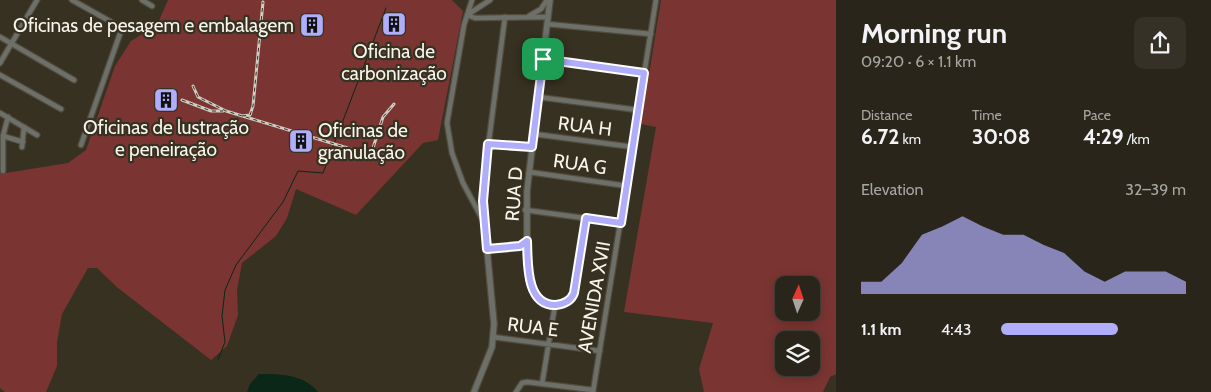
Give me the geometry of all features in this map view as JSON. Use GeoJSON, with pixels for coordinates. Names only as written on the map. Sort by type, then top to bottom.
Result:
{"type":"FeatureCollection","features":[{"type":"Feature","properties":{"kind":"street"},"geometry":{"type":"LineString","coordinates":[[0,63],[37,0]]}},
{"type":"Feature","properties":{"kind":"street"},"geometry":{"type":"LineString","coordinates":[[72,0],[122,28],[81,145]]}},
{"type":"Feature","properties":{"kind":"street"},"geometry":{"type":"LineString","coordinates":[[142,0],[152,6]]}},
{"type":"Feature","properties":{"kind":"street"},"geometry":{"type":"LineString","coordinates":[[472,0],[467,15],[447,123],[452,153],[463,183],[485,224]]}},
{"type":"Feature","properties":{"kind":"street"},"geometry":{"type":"LineString","coordinates":[[467,15],[490,0]]}},
{"type":"Feature","properties":{"kind":"street"},"geometry":{"type":"LineString","coordinates":[[525,17],[540,9],[548,0]]}},
{"type":"Feature","properties":{"kind":"street","name":"RUA D"},"geometry":{"type":"LineString","coordinates":[[548,0],[548,16],[526,210],[532,289],[538,298],[545,303],[554,305]]}},
{"type":"Feature","properties":{"kind":"street"},"geometry":{"type":"LineString","coordinates":[[648,0],[656,0]]}},
{"type":"Feature","properties":{"kind":"street","name":"AVENIDA XVII"},"geometry":{"type":"LineString","coordinates":[[593,391],[656,0]]}},
{"type":"Feature","properties":{"kind":"street"},"geometry":{"type":"LineString","coordinates":[[467,15],[475,18],[548,16]]}},
{"type":"Feature","properties":{"kind":"street"},"geometry":{"type":"LineString","coordinates":[[474,392],[487,361],[493,338],[494,324],[483,201],[488,144],[505,17]]}},
{"type":"Feature","properties":{"kind":"street"},"geometry":{"type":"LineString","coordinates":[[547,24],[651,34]]}},
{"type":"Feature","properties":{"kind":"street"},"geometry":{"type":"LineString","coordinates":[[0,37],[74,80]]}},
{"type":"Feature","properties":{"kind":"street"},"geometry":{"type":"LineString","coordinates":[[543,59],[644,73]]}},
{"type":"Feature","properties":{"kind":"street"},"geometry":{"type":"LineString","coordinates":[[0,75],[61,109]]}},
{"type":"Feature","properties":{"kind":"street"},"geometry":{"type":"LineString","coordinates":[[538,97],[638,110]]}},
{"type":"Feature","properties":{"kind":"street"},"geometry":{"type":"LineString","coordinates":[[0,113],[37,135]]}},
{"type":"Feature","properties":{"kind":"street"},"geometry":{"type":"LineString","coordinates":[[3,171],[2,136],[8,117]]}},
{"type":"Feature","properties":{"kind":"street"},"geometry":{"type":"LineString","coordinates":[[2,136],[23,144],[24,127]]}},
{"type":"Feature","properties":{"kind":"street","name":"RUA H"},"geometry":{"type":"LineString","coordinates":[[534,134],[633,147]]}},
{"type":"Feature","properties":{"kind":"street"},"geometry":{"type":"LineString","coordinates":[[488,144],[532,147]]}},
{"type":"Feature","properties":{"kind":"street","name":"RUA G"},"geometry":{"type":"LineString","coordinates":[[529,172],[627,186]]}},
{"type":"Feature","properties":{"kind":"street"},"geometry":{"type":"LineString","coordinates":[[526,210],[621,223]]}},
{"type":"Feature","properties":{"kind":"street"},"geometry":{"type":"LineString","coordinates":[[542,384],[554,305],[565,303],[572,298],[574,293],[586,218]]}},
{"type":"Feature","properties":{"kind":"street"},"geometry":{"type":"LineString","coordinates":[[487,249],[520,246],[527,241]]}},
{"type":"Feature","properties":{"kind":"street","name":"RUA E"},"geometry":{"type":"LineString","coordinates":[[493,338],[600,350]]}},
{"type":"Feature","properties":{"kind":"street"},"geometry":{"type":"LineString","coordinates":[[516,392],[522,383],[527,382],[593,391]]}},
{"type":"Feature","properties":{"kind":"shaded area"},"geometry":{"type":"Polygon","coordinates":[[[168,0],[452,0],[463,11],[438,140],[423,143],[356,215],[296,189],[287,218],[276,236],[242,263],[237,290],[238,315],[227,346],[211,360],[118,288],[97,268],[88,268],[62,314],[57,342],[57,366],[46,392],[5,392],[0,388],[0,174],[68,163],[86,150],[115,66],[131,41],[157,25],[168,0]]]}},
{"type":"Feature","properties":{"kind":"shaded area"},"geometry":{"type":"Polygon","coordinates":[[[661,0],[836,0],[836,374],[830,377],[823,392],[704,392],[699,369],[713,323],[624,312],[656,127],[641,124],[661,0]]]}},
{"type":"Feature","properties":{"kind":"shaded area"},"geometry":{"type":"Polygon","coordinates":[[[259,374],[298,378],[318,392],[247,392],[250,384],[259,374]]]}},
{"type":"Feature","properties":{"kind":"waterway"},"geometry":{"type":"LineString","coordinates":[[218,360],[225,342],[222,316],[225,290],[236,265],[283,202],[298,171],[323,173],[386,8]]}},
{"type":"Feature","properties":{"kind":"railway"},"geometry":{"type":"LineString","coordinates":[[242,116],[250,115],[253,106],[263,2]]}},
{"type":"Feature","properties":{"kind":"railway"},"geometry":{"type":"LineString","coordinates":[[193,86],[198,97],[226,111],[364,153],[372,151],[383,117],[394,104]]}},
{"type":"Feature","properties":{"kind":"railway"},"geometry":{"type":"LineString","coordinates":[[182,100],[211,111],[223,111]]}},
{"type":"Feature","properties":{"kind":"place","name":"Oficina de carbonização"},"geometry":{"type":"Point","coordinates":[394,24]}},
{"type":"Feature","properties":{"kind":"place","name":"Oficinas de pesagem e embalagem"},"geometry":{"type":"Point","coordinates":[312,25]}},
{"type":"Feature","properties":{"kind":"place","name":"Oficinas de lustração e peneiração"},"geometry":{"type":"Point","coordinates":[166,100]}},
{"type":"Feature","properties":{"kind":"place","name":"Oficinas de granulação"},"geometry":{"type":"Point","coordinates":[301,141]}},
{"type":"Feature","properties":{"kind":"route"},"geometry":{"type":"LineString","coordinates":[[543,59],[644,73],[621,223],[586,218],[574,293],[572,298],[565,303],[554,305],[545,303],[538,298],[532,289],[529,278],[527,241],[520,246],[487,249],[483,201],[488,144],[532,147],[543,59]]}}]}
